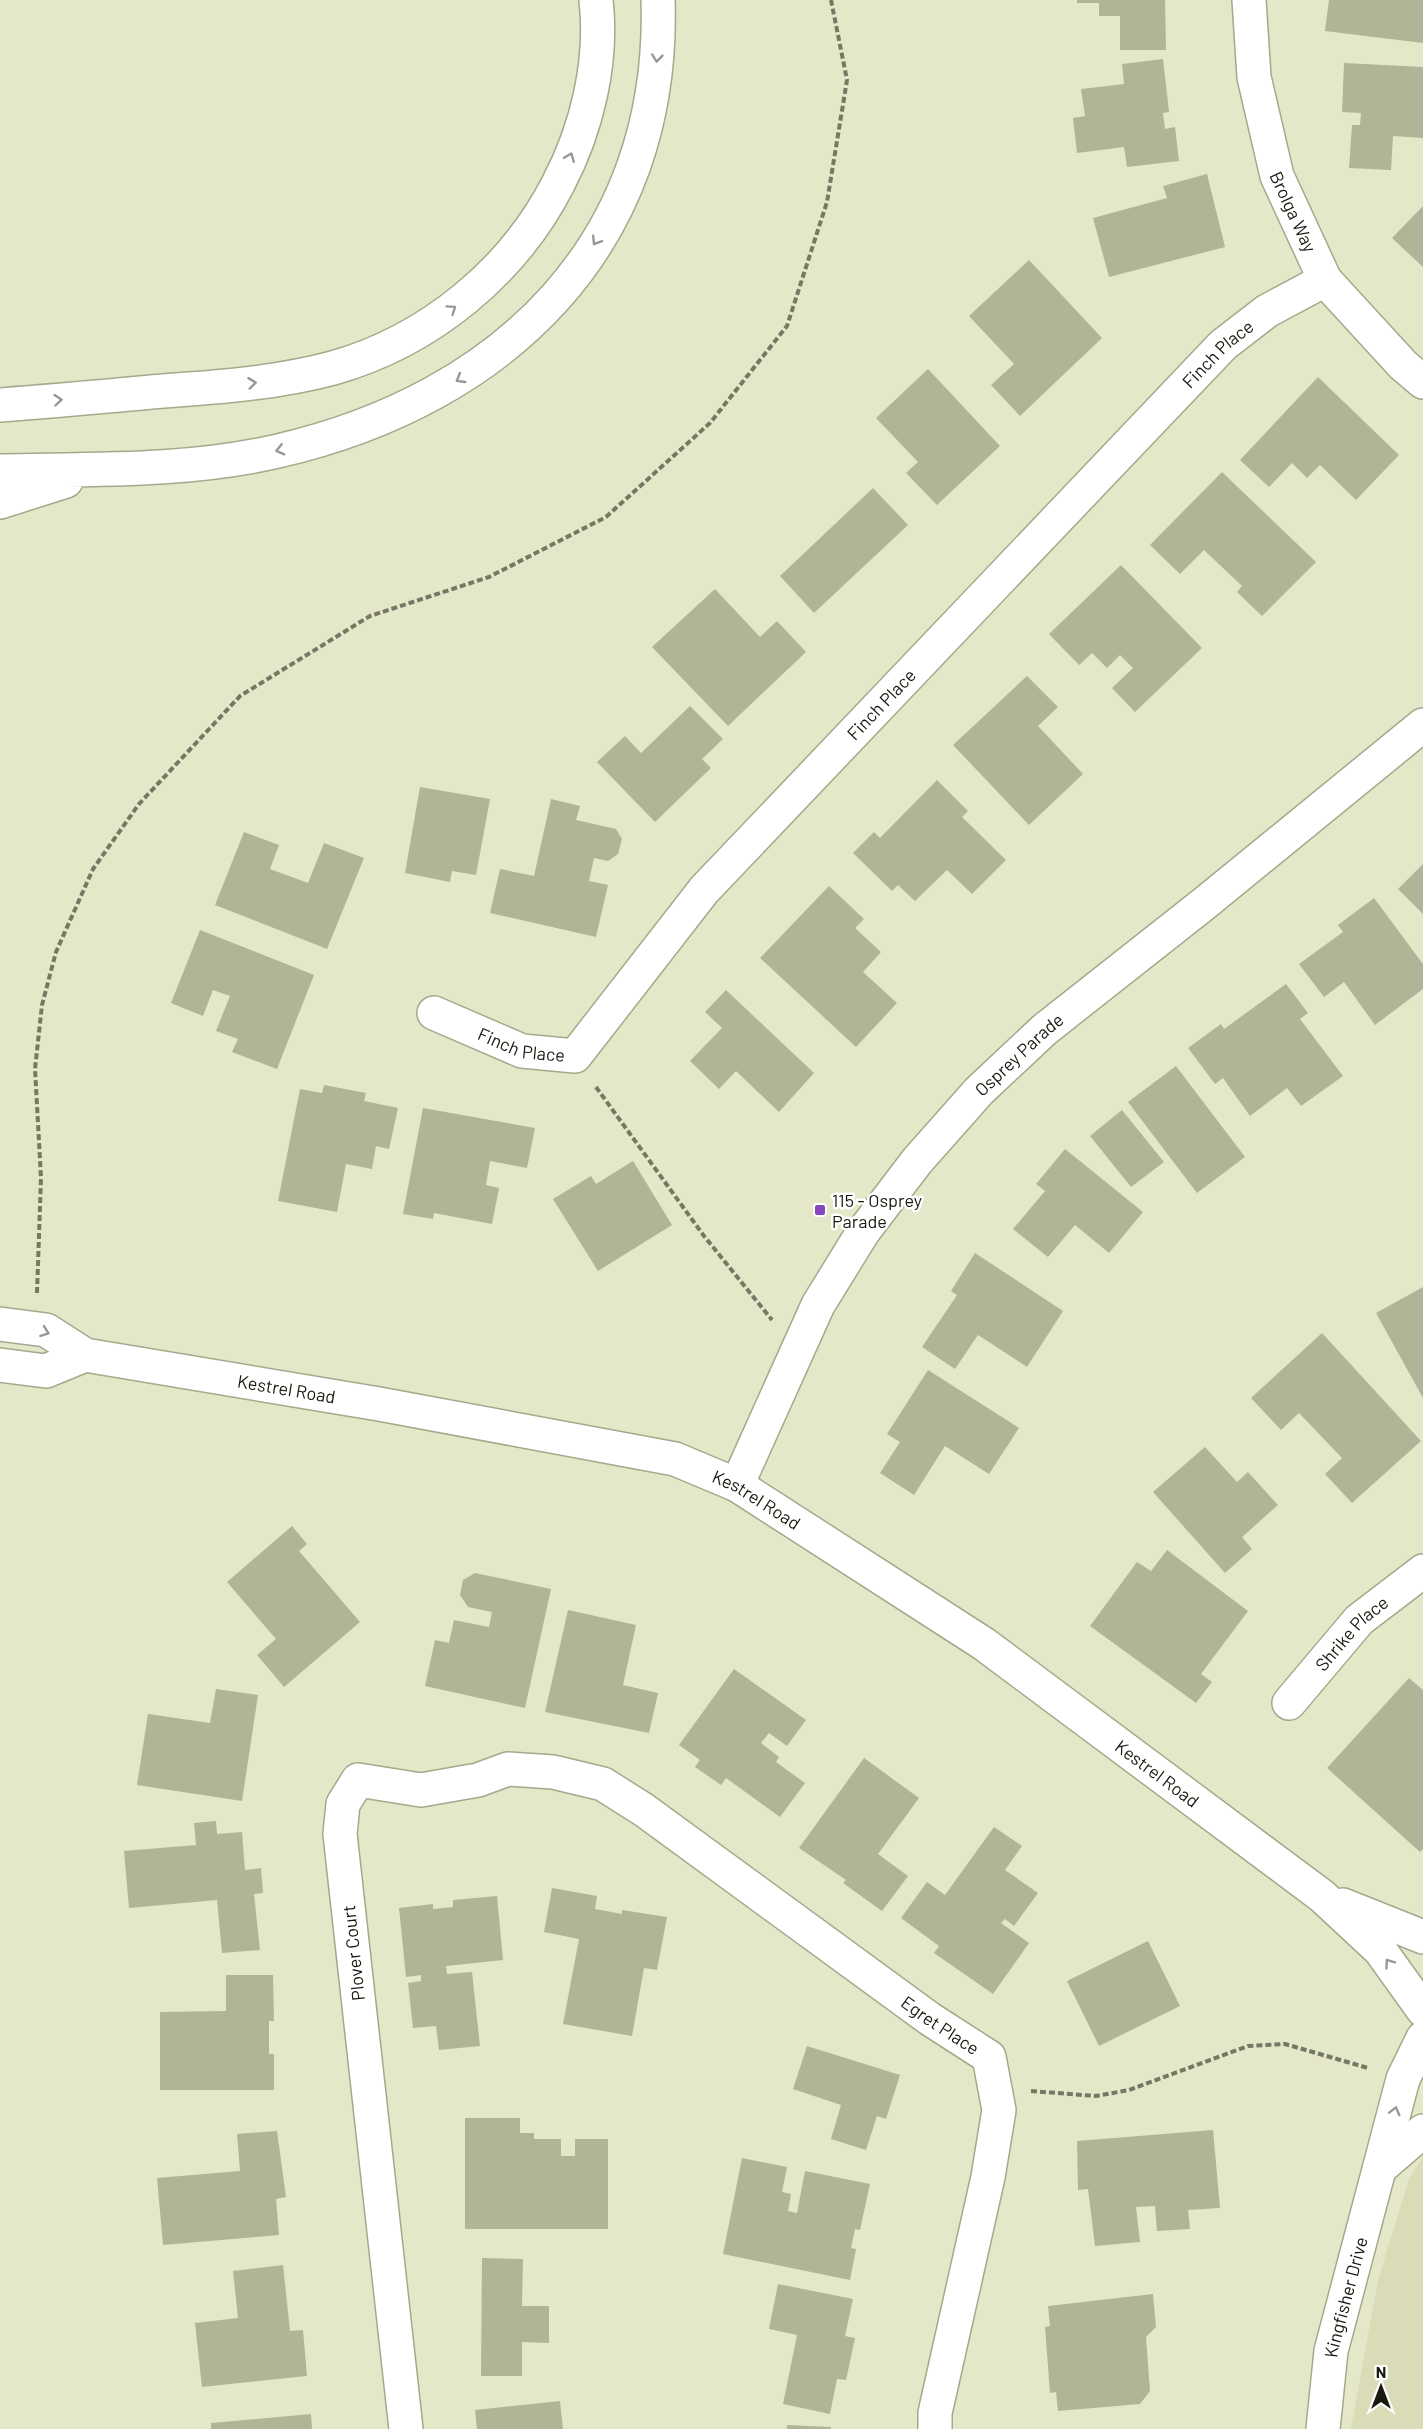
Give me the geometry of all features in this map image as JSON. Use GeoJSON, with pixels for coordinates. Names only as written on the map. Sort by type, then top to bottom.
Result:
{"type":"FeatureCollection","features":[{"type":"Feature","properties":{"kind":"main road"},"geometry":{"type":"LineString","coordinates":[[0,405],[277,380],[334,368],[382,350],[427,327],[464,301],[490,276],[519,245],[546,208],[580,132],[591,93],[597,50],[597,0]]}},
{"type":"Feature","properties":{"kind":"main road"},"geometry":{"type":"LineString","coordinates":[[0,471],[121,469],[275,452],[327,439],[423,400],[464,377],[502,351],[537,317],[567,283],[596,242],[633,170],[654,89],[659,40],[658,0]]}},
{"type":"Feature","properties":{"kind":"main road","name":"Brolga Way"},"geometry":{"type":"LineString","coordinates":[[1248,0],[1254,77],[1277,176],[1325,280],[1402,366],[1423,382]]}},
{"type":"Feature","properties":{"kind":"main road","name":"Finch Place"},"geometry":{"type":"LineString","coordinates":[[434,1013],[522,1051],[575,1056],[704,890],[1223,345],[1267,311],[1325,280]]}},
{"type":"Feature","properties":{"kind":"main road"},"geometry":{"type":"LineString","coordinates":[[0,502],[51,485],[121,469]]}},
{"type":"Feature","properties":{"kind":"main road","name":"Osprey Parade"},"geometry":{"type":"LineString","coordinates":[[737,1485],[818,1305],[863,1233],[916,1161],[979,1092],[1044,1030],[1215,896],[1423,725]]}},
{"type":"Feature","properties":{"kind":"main road","name":"Kestrel Road"},"geometry":{"type":"LineString","coordinates":[[0,1324],[46,1330],[85,1355],[379,1404],[675,1459],[737,1485],[984,1644],[1322,1896],[1380,1950],[1423,2010]]}},
{"type":"Feature","properties":{"kind":"main road"},"geometry":{"type":"LineString","coordinates":[[0,1365],[45,1371],[85,1355]]}},
{"type":"Feature","properties":{"kind":"main road","name":"Shrike Place"},"geometry":{"type":"LineString","coordinates":[[1289,1702],[1359,1620],[1423,1571]]}},
{"type":"Feature","properties":{"kind":"main road","name":"Plover Court"},"geometry":{"type":"LineString","coordinates":[[406,2429],[340,1834],[342,1804],[358,1780],[421,1790],[478,1780],[508,1769],[553,1772],[603,1784],[644,1810]]}},
{"type":"Feature","properties":{"kind":"main road","name":"Egret Place"},"geometry":{"type":"LineString","coordinates":[[644,1810],[930,2019],[989,2057],[999,2110],[988,2176],[935,2413],[935,2429]]}},
{"type":"Feature","properties":{"kind":"main road","name":"Kestrel Road"},"geometry":{"type":"LineString","coordinates":[[1322,1896],[1423,1937]]}},
{"type":"Feature","properties":{"kind":"main road","name":"Kingfisher Drive"},"geometry":{"type":"LineString","coordinates":[[1323,2429],[1331,2351],[1403,2079],[1423,2038]]}},
{"type":"Feature","properties":{"kind":"main road"},"geometry":{"type":"LineString","coordinates":[[1380,2168],[1423,2131]]}},
{"type":"Feature","properties":{"kind":"path"},"geometry":{"type":"LineString","coordinates":[[37,1303],[41,1178],[35,1069],[42,1005],[56,952],[93,869],[140,804],[240,696],[369,616],[489,577],[606,517],[710,423],[787,326],[827,202],[848,80],[831,0]]}},
{"type":"Feature","properties":{"kind":"path"},"geometry":{"type":"LineString","coordinates":[[590,1080],[704,1236],[777,1325]]}},
{"type":"Feature","properties":{"kind":"path"},"geometry":{"type":"LineString","coordinates":[[996,2092],[1047,2090],[1065,2096],[1096,2096],[1129,2090],[1248,2046],[1285,2044],[1403,2079]]}},
{"type":"Feature","properties":{"kind":"shaded area"},"geometry":{"type":"Polygon","coordinates":[[[1423,2157],[1423,2429],[1351,2429],[1378,2280],[1409,2179],[1423,2157]]]}},
{"type":"Feature","properties":{"kind":"building"},"geometry":{"type":"Polygon","coordinates":[[[1077,0],[1165,0],[1166,50],[1120,50],[1120,16],[1099,16],[1099,3],[1077,3],[1077,0]]]}},
{"type":"Feature","properties":{"kind":"building"},"geometry":{"type":"Polygon","coordinates":[[[1329,0],[1423,0],[1423,43],[1325,31],[1329,0]]]}},
{"type":"Feature","properties":{"kind":"building"},"geometry":{"type":"Polygon","coordinates":[[[1163,59],[1169,112],[1163,113],[1165,129],[1175,127],[1179,161],[1127,167],[1124,147],[1077,153],[1073,118],[1085,116],[1081,89],[1124,84],[1122,64],[1163,59]]]}},
{"type":"Feature","properties":{"kind":"building"},"geometry":{"type":"Polygon","coordinates":[[[1344,63],[1423,67],[1423,138],[1393,136],[1391,170],[1349,168],[1352,125],[1360,125],[1361,113],[1342,112],[1344,63]]]}},
{"type":"Feature","properties":{"kind":"building"},"geometry":{"type":"Polygon","coordinates":[[[1207,174],[1225,247],[1109,277],[1093,218],[1167,198],[1163,186],[1207,174]]]}},
{"type":"Feature","properties":{"kind":"building"},"geometry":{"type":"Polygon","coordinates":[[[1423,206],[1423,267],[1392,238],[1423,206]]]}},
{"type":"Feature","properties":{"kind":"building"},"geometry":{"type":"Polygon","coordinates":[[[1029,260],[1102,338],[1020,416],[991,385],[1014,364],[969,316],[1029,260]]]}},
{"type":"Feature","properties":{"kind":"building"},"geometry":{"type":"Polygon","coordinates":[[[928,369],[1000,446],[937,505],[906,473],[918,462],[876,418],[928,369]]]}},
{"type":"Feature","properties":{"kind":"building"},"geometry":{"type":"Polygon","coordinates":[[[1318,377],[1399,455],[1356,500],[1320,465],[1307,478],[1292,463],[1269,487],[1240,460],[1318,377]]]}},
{"type":"Feature","properties":{"kind":"building"},"geometry":{"type":"Polygon","coordinates":[[[1222,472],[1316,562],[1262,616],[1237,592],[1242,586],[1204,550],[1180,574],[1150,545],[1222,472]]]}},
{"type":"Feature","properties":{"kind":"building"},"geometry":{"type":"Polygon","coordinates":[[[873,488],[908,525],[814,613],[780,576],[873,488]]]}},
{"type":"Feature","properties":{"kind":"building"},"geometry":{"type":"Polygon","coordinates":[[[1121,565],[1202,648],[1135,712],[1112,688],[1133,668],[1120,655],[1107,668],[1092,653],[1079,665],[1049,634],[1121,565]]]}},
{"type":"Feature","properties":{"kind":"building"},"geometry":{"type":"Polygon","coordinates":[[[715,589],[760,637],[777,621],[806,652],[728,726],[652,647],[715,589]]]}},
{"type":"Feature","properties":{"kind":"building"},"geometry":{"type":"Polygon","coordinates":[[[1027,676],[1058,707],[1038,726],[1083,774],[1029,825],[953,745],[1027,676]]]}},
{"type":"Feature","properties":{"kind":"building"},"geometry":{"type":"Polygon","coordinates":[[[690,706],[723,739],[702,759],[711,768],[655,822],[597,762],[625,736],[641,753],[690,706]]]}},
{"type":"Feature","properties":{"kind":"building"},"geometry":{"type":"Polygon","coordinates":[[[937,780],[968,811],[962,817],[1006,860],[972,894],[947,870],[915,901],[898,885],[892,891],[853,853],[874,832],[880,838],[937,780]]]}},
{"type":"Feature","properties":{"kind":"building"},"geometry":{"type":"Polygon","coordinates":[[[420,787],[490,799],[476,875],[452,871],[450,882],[405,873],[420,787]]]}},
{"type":"Feature","properties":{"kind":"building"},"geometry":{"type":"Polygon","coordinates":[[[551,799],[580,806],[576,820],[616,829],[622,839],[618,854],[608,861],[594,858],[589,881],[608,885],[596,937],[490,913],[500,869],[534,876],[551,799]]]}},
{"type":"Feature","properties":{"kind":"building"},"geometry":{"type":"Polygon","coordinates":[[[244,832],[279,845],[270,869],[308,883],[324,843],[364,858],[327,949],[215,905],[244,832]]]}},
{"type":"Feature","properties":{"kind":"building"},"geometry":{"type":"Polygon","coordinates":[[[1423,864],[1423,914],[1398,889],[1423,864]]]}},
{"type":"Feature","properties":{"kind":"building"},"geometry":{"type":"Polygon","coordinates":[[[829,886],[864,919],[855,928],[881,952],[863,972],[897,1003],[856,1047],[760,958],[829,886]]]}},
{"type":"Feature","properties":{"kind":"building"},"geometry":{"type":"Polygon","coordinates":[[[1374,898],[1423,964],[1423,989],[1375,1025],[1344,982],[1324,997],[1299,964],[1343,932],[1338,925],[1374,898]]]}},
{"type":"Feature","properties":{"kind":"building"},"geometry":{"type":"Polygon","coordinates":[[[200,930],[314,975],[277,1069],[232,1052],[238,1039],[216,1031],[230,996],[213,990],[203,1016],[171,1003],[200,930]]]}},
{"type":"Feature","properties":{"kind":"building"},"geometry":{"type":"Polygon","coordinates":[[[1286,984],[1308,1013],[1300,1019],[1343,1076],[1301,1106],[1287,1088],[1250,1116],[1223,1078],[1215,1084],[1188,1048],[1221,1024],[1224,1029],[1286,984]]]}},
{"type":"Feature","properties":{"kind":"building"},"geometry":{"type":"Polygon","coordinates":[[[726,990],[814,1073],[779,1112],[736,1071],[719,1089],[690,1061],[722,1028],[705,1012],[726,990]]]}},
{"type":"Feature","properties":{"kind":"building"},"geometry":{"type":"Polygon","coordinates":[[[1176,1066],[1245,1157],[1197,1193],[1128,1102],[1176,1066]]]}},
{"type":"Feature","properties":{"kind":"building"},"geometry":{"type":"Polygon","coordinates":[[[324,1085],[366,1093],[364,1101],[398,1108],[389,1149],[376,1146],[372,1169],[346,1164],[337,1212],[278,1201],[300,1089],[322,1093],[324,1085]]]}},
{"type":"Feature","properties":{"kind":"building"},"geometry":{"type":"Polygon","coordinates":[[[423,1108],[535,1128],[527,1168],[490,1161],[486,1185],[499,1188],[492,1224],[434,1213],[433,1219],[403,1214],[423,1108]]]}},
{"type":"Feature","properties":{"kind":"building"},"geometry":{"type":"Polygon","coordinates":[[[1122,1110],[1164,1162],[1131,1187],[1090,1136],[1122,1110]]]}},
{"type":"Feature","properties":{"kind":"building"},"geometry":{"type":"Polygon","coordinates":[[[1065,1149],[1143,1212],[1109,1253],[1075,1225],[1048,1257],[1013,1229],[1045,1191],[1036,1184],[1065,1149]]]}},
{"type":"Feature","properties":{"kind":"building"},"geometry":{"type":"Polygon","coordinates":[[[633,1161],[672,1225],[598,1271],[553,1199],[591,1176],[596,1184],[633,1161]]]}},
{"type":"Feature","properties":{"kind":"building"},"geometry":{"type":"Polygon","coordinates":[[[975,1253],[1063,1311],[1027,1367],[978,1335],[955,1369],[922,1347],[957,1295],[951,1291],[975,1253]]]}},
{"type":"Feature","properties":{"kind":"building"},"geometry":{"type":"Polygon","coordinates":[[[1423,1287],[1423,1398],[1376,1313],[1423,1287]]]}},
{"type":"Feature","properties":{"kind":"building"},"geometry":{"type":"Polygon","coordinates":[[[1322,1333],[1421,1441],[1352,1503],[1325,1474],[1342,1458],[1299,1413],[1281,1430],[1251,1398],[1322,1333]]]}},
{"type":"Feature","properties":{"kind":"building"},"geometry":{"type":"Polygon","coordinates":[[[928,1370],[1019,1428],[989,1474],[945,1446],[914,1495],[880,1473],[900,1442],[887,1434],[928,1370]]]}},
{"type":"Feature","properties":{"kind":"building"},"geometry":{"type":"Polygon","coordinates":[[[1205,1447],[1237,1482],[1248,1472],[1278,1505],[1242,1537],[1252,1549],[1225,1573],[1153,1492],[1205,1447]]]}},
{"type":"Feature","properties":{"kind":"building"},"geometry":{"type":"Polygon","coordinates":[[[292,1526],[307,1544],[299,1551],[360,1622],[284,1687],[257,1655],[276,1639],[227,1582],[292,1526]]]}},
{"type":"Feature","properties":{"kind":"building"},"geometry":{"type":"Polygon","coordinates":[[[1167,1550],[1248,1611],[1201,1674],[1212,1682],[1196,1703],[1090,1626],[1137,1562],[1151,1571],[1167,1550]]]}},
{"type":"Feature","properties":{"kind":"building"},"geometry":{"type":"Polygon","coordinates":[[[475,1573],[551,1589],[525,1708],[425,1686],[435,1640],[449,1643],[454,1620],[489,1627],[492,1612],[468,1607],[460,1595],[463,1580],[475,1573]]]}},
{"type":"Feature","properties":{"kind":"building"},"geometry":{"type":"Polygon","coordinates":[[[568,1610],[636,1625],[623,1685],[658,1693],[649,1733],[545,1712],[568,1610]]]}},
{"type":"Feature","properties":{"kind":"building"},"geometry":{"type":"Polygon","coordinates":[[[734,1669],[806,1720],[787,1746],[769,1733],[761,1743],[779,1757],[776,1762],[805,1783],[780,1817],[726,1778],[721,1785],[695,1767],[700,1760],[679,1745],[734,1669]]]}},
{"type":"Feature","properties":{"kind":"building"},"geometry":{"type":"Polygon","coordinates":[[[1409,1678],[1423,1690],[1423,1849],[1420,1852],[1327,1768],[1409,1678]]]}},
{"type":"Feature","properties":{"kind":"building"},"geometry":{"type":"Polygon","coordinates":[[[216,1689],[258,1695],[242,1801],[137,1785],[148,1714],[210,1723],[216,1689]]]}},
{"type":"Feature","properties":{"kind":"building"},"geometry":{"type":"Polygon","coordinates":[[[864,1758],[919,1798],[878,1854],[908,1876],[882,1911],[843,1883],[846,1880],[799,1848],[864,1758]]]}},
{"type":"Feature","properties":{"kind":"building"},"geometry":{"type":"Polygon","coordinates":[[[216,1821],[217,1834],[242,1832],[245,1870],[261,1868],[263,1893],[254,1894],[260,1950],[222,1953],[217,1900],[129,1908],[124,1851],[196,1845],[194,1823],[216,1821]]]}},
{"type":"Feature","properties":{"kind":"building"},"geometry":{"type":"Polygon","coordinates":[[[994,1827],[1022,1846],[1005,1870],[1038,1893],[1014,1926],[1005,1919],[1001,1923],[1029,1943],[993,1994],[934,1953],[939,1946],[901,1918],[927,1882],[945,1895],[994,1827]]]}},
{"type":"Feature","properties":{"kind":"building"},"geometry":{"type":"Polygon","coordinates":[[[552,1888],[597,1896],[595,1909],[622,1914],[622,1910],[667,1917],[657,1970],[644,1968],[632,2036],[563,2024],[579,1939],[544,1932],[552,1888]]]}},
{"type":"Feature","properties":{"kind":"building"},"geometry":{"type":"Polygon","coordinates":[[[497,1896],[503,1960],[446,1966],[447,1974],[472,1972],[480,2046],[439,2050],[436,2026],[413,2028],[408,1983],[421,1981],[421,1975],[406,1977],[399,1908],[433,1904],[433,1909],[453,1907],[453,1900],[497,1896]]]}},
{"type":"Feature","properties":{"kind":"building"},"geometry":{"type":"Polygon","coordinates":[[[1148,1941],[1180,2006],[1099,2046],[1067,1981],[1148,1941]]]}},
{"type":"Feature","properties":{"kind":"building"},"geometry":{"type":"Polygon","coordinates":[[[226,1975],[273,1975],[274,2021],[269,2021],[269,2054],[274,2054],[274,2090],[160,2090],[160,2012],[226,2011],[226,1975]]]}},
{"type":"Feature","properties":{"kind":"building"},"geometry":{"type":"Polygon","coordinates":[[[807,2046],[900,2075],[886,2119],[877,2116],[866,2150],[831,2139],[841,2105],[793,2089],[807,2046]]]}},
{"type":"Feature","properties":{"kind":"building"},"geometry":{"type":"Polygon","coordinates":[[[465,2118],[520,2118],[520,2133],[534,2133],[534,2139],[561,2139],[561,2156],[575,2156],[575,2139],[608,2139],[608,2229],[465,2229],[465,2118]]]}},
{"type":"Feature","properties":{"kind":"building"},"geometry":{"type":"Polygon","coordinates":[[[1213,2130],[1220,2208],[1188,2210],[1190,2229],[1157,2231],[1155,2206],[1136,2207],[1140,2242],[1095,2246],[1088,2189],[1078,2190],[1077,2141],[1213,2130]]]}},
{"type":"Feature","properties":{"kind":"building"},"geometry":{"type":"Polygon","coordinates":[[[277,2131],[286,2197],[276,2199],[279,2235],[163,2245],[157,2178],[240,2171],[237,2134],[277,2131]]]}},
{"type":"Feature","properties":{"kind":"building"},"geometry":{"type":"Polygon","coordinates":[[[742,2158],[787,2167],[782,2192],[791,2194],[788,2211],[797,2213],[805,2171],[870,2184],[860,2230],[855,2229],[851,2248],[856,2249],[850,2280],[723,2254],[742,2158]]]}},
{"type":"Feature","properties":{"kind":"building"},"geometry":{"type":"Polygon","coordinates":[[[482,2258],[523,2259],[522,2306],[549,2306],[549,2343],[522,2342],[522,2376],[481,2376],[482,2258]]]}},
{"type":"Feature","properties":{"kind":"building"},"geometry":{"type":"Polygon","coordinates":[[[283,2265],[290,2331],[303,2330],[307,2376],[202,2387],[195,2323],[238,2318],[233,2271],[283,2265]]]}},
{"type":"Feature","properties":{"kind":"building"},"geometry":{"type":"Polygon","coordinates":[[[778,2284],[853,2299],[845,2336],[855,2338],[846,2380],[837,2379],[830,2414],[783,2404],[797,2335],[769,2329],[778,2284]]]}},
{"type":"Feature","properties":{"kind":"building"},"geometry":{"type":"Polygon","coordinates":[[[1153,2294],[1156,2327],[1146,2337],[1150,2391],[1140,2404],[1058,2411],[1056,2392],[1050,2393],[1045,2327],[1050,2326],[1048,2306],[1153,2294]]]}},
{"type":"Feature","properties":{"kind":"building"},"geometry":{"type":"Polygon","coordinates":[[[560,2401],[563,2429],[477,2429],[475,2410],[560,2401]]]}},
{"type":"Feature","properties":{"kind":"building"},"geometry":{"type":"Polygon","coordinates":[[[311,2414],[312,2429],[211,2429],[211,2423],[311,2414]]]}},
{"type":"Feature","properties":{"kind":"building"},"geometry":{"type":"Polygon","coordinates":[[[787,2425],[831,2427],[831,2429],[787,2429],[787,2425]]]}},
{"type":"Feature","properties":{"kind":"place","name":"115 - Osprey Parade"},"geometry":{"type":"Point","coordinates":[820,1210]}}]}
